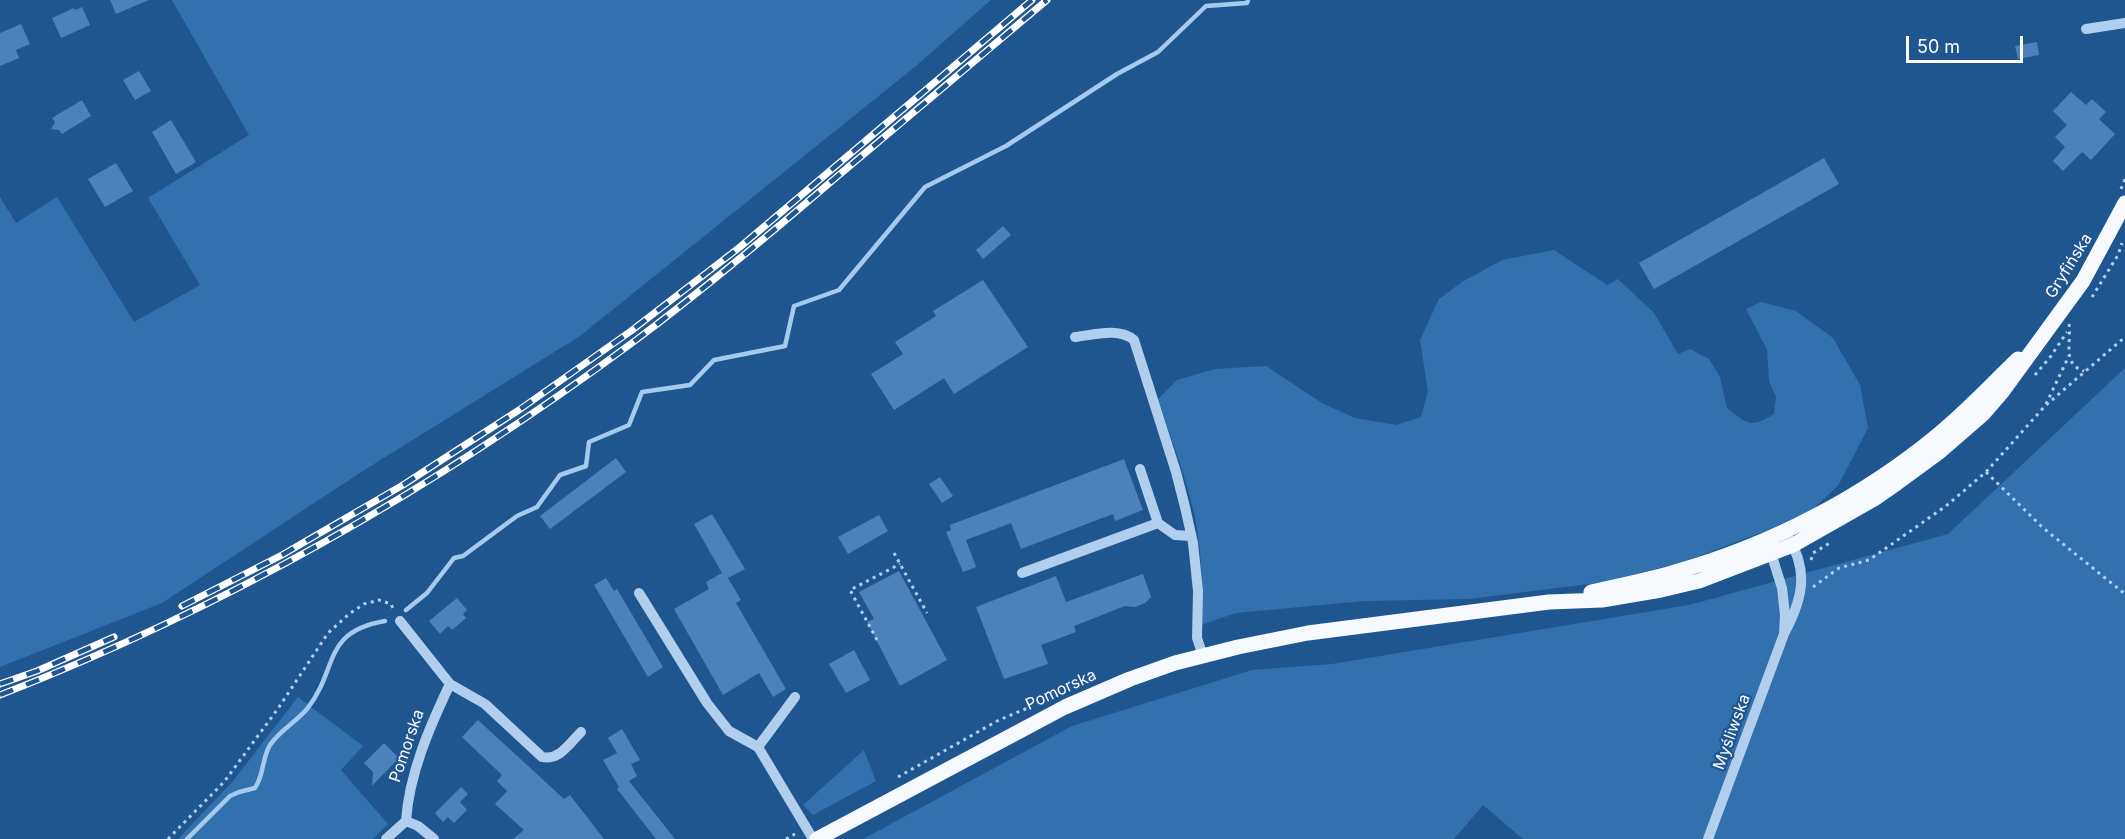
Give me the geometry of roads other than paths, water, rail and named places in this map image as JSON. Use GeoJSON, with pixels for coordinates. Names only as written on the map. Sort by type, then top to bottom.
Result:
{"type":"FeatureCollection","features":[{"type":"Feature","properties":{"kind":"main road","name":"Gryfińska"},"geometry":{"type":"LineString","coordinates":[[2036,343],[2064,308],[2095,260],[2125,203]]}},
{"type":"Feature","properties":{"kind":"main road"},"geometry":{"type":"LineString","coordinates":[[1549,602],[1674,573],[1778,534],[1841,501],[1889,471],[1941,433],[2036,343]]}},
{"type":"Feature","properties":{"kind":"main road"},"geometry":{"type":"LineString","coordinates":[[1549,602],[1602,600],[1661,591],[1699,581],[1792,545],[1874,499],[1946,447],[1992,405],[2026,361],[2036,343]]}},
{"type":"Feature","properties":{"kind":"main road","name":"Pomorska"},"geometry":{"type":"LineString","coordinates":[[815,839],[1065,707],[1130,679],[1203,656],[1290,636],[1549,602]]}},
{"type":"Feature","properties":{"kind":"street"},"geometry":{"type":"LineString","coordinates":[[2086,29],[2125,23]]}},
{"type":"Feature","properties":{"kind":"street"},"geometry":{"type":"LineString","coordinates":[[1075,337],[1117,333],[1134,340],[1176,472],[1191,536],[1198,591],[1197,638],[1203,656]]}},
{"type":"Feature","properties":{"kind":"street"},"geometry":{"type":"LineString","coordinates":[[1140,469],[1158,522],[1175,535],[1191,536]]}},
{"type":"Feature","properties":{"kind":"street"},"geometry":{"type":"LineString","coordinates":[[1022,573],[1158,522]]}},
{"type":"Feature","properties":{"kind":"street"},"geometry":{"type":"LineString","coordinates":[[1772,553],[1778,534],[1789,539],[1792,545]]}},
{"type":"Feature","properties":{"kind":"street","name":"Myśliwska"},"geometry":{"type":"LineString","coordinates":[[1708,839],[1801,594],[1802,584],[1792,545]]}},
{"type":"Feature","properties":{"kind":"street","name":"Myśliwska"},"geometry":{"type":"LineString","coordinates":[[1772,553],[1782,588],[1785,615],[1784,634]]}},
{"type":"Feature","properties":{"kind":"street"},"geometry":{"type":"LineString","coordinates":[[639,593],[707,703],[729,731],[758,747],[815,839]]}},
{"type":"Feature","properties":{"kind":"street"},"geometry":{"type":"LineString","coordinates":[[400,621],[450,684],[485,704],[542,757],[550,759],[558,755],[581,732]]}},
{"type":"Feature","properties":{"kind":"street","name":"Pomorska"},"geometry":{"type":"LineString","coordinates":[[406,821],[411,787],[431,724],[450,684]]}},
{"type":"Feature","properties":{"kind":"street"},"geometry":{"type":"LineString","coordinates":[[758,747],[795,697]]}},
{"type":"Feature","properties":{"kind":"street"},"geometry":{"type":"LineString","coordinates":[[386,839],[406,821],[418,826],[434,839]]}},
{"type":"Feature","properties":{"kind":"waterway"},"geometry":{"type":"LineString","coordinates":[[406,610],[427,593],[454,558],[463,556],[517,516],[537,507],[560,475],[586,466],[589,442],[629,425],[642,392],[690,385],[714,360],[785,346],[794,306],[839,290],[925,187],[1006,146],[1117,74],[1158,52],[1206,6],[1247,3],[1248,0]]}},
{"type":"Feature","properties":{"kind":"waterway"},"geometry":{"type":"LineString","coordinates":[[187,839],[230,796],[255,788],[270,745],[307,709],[317,694],[341,643],[350,634],[365,626],[385,621]]}},
{"type":"Feature","properties":{"kind":"railway"},"geometry":{"type":"LineString","coordinates":[[182,606],[282,555],[403,485],[519,410],[631,331],[740,247],[1032,0]]}},
{"type":"Feature","properties":{"kind":"railway"},"geometry":{"type":"LineString","coordinates":[[0,695],[168,623],[249,582],[330,539],[486,444],[562,393],[686,301],[1047,0]]}},
{"type":"Feature","properties":{"kind":"railway"},"geometry":{"type":"LineString","coordinates":[[0,684],[37,671],[114,637]]}}]}
